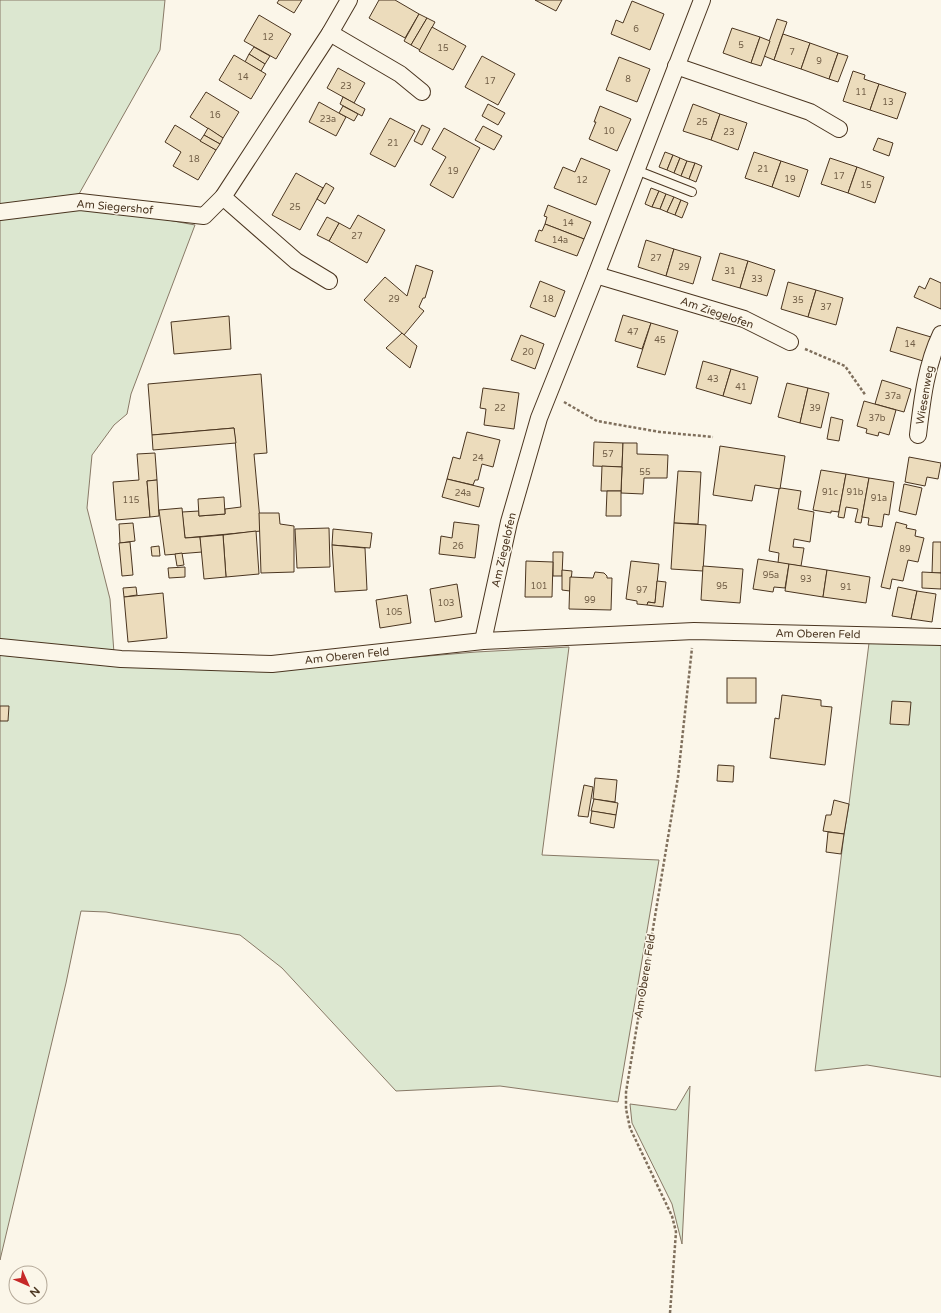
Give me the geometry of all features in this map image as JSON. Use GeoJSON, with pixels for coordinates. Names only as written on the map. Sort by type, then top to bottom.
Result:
{"type":"FeatureCollection","features":[{"type":"Feature","properties":{"kind":"street","name":"Am Siegershof"},"geometry":{"type":"LineString","coordinates":[[0,212],[80,202],[204,216],[223,197],[330,33],[349,0]]}},
{"type":"Feature","properties":{"kind":"street","name":"Am Ziegelofen"},"geometry":{"type":"LineString","coordinates":[[483,642],[509,522],[539,418],[702,0]]}},
{"type":"Feature","properties":{"kind":"street"},"geometry":{"type":"LineString","coordinates":[[330,33],[400,74],[422,92]]}},
{"type":"Feature","properties":{"kind":"street"},"geometry":{"type":"LineString","coordinates":[[676,66],[810,112],[839,129]]}},
{"type":"Feature","properties":{"kind":"street"},"geometry":{"type":"LineString","coordinates":[[223,197],[296,261],[329,281]]}},
{"type":"Feature","properties":{"kind":"street","name":"Am Ziegelofen"},"geometry":{"type":"LineString","coordinates":[[596,275],[744,319],[790,342]]}},
{"type":"Feature","properties":{"kind":"street","name":"Wiesenweg"},"geometry":{"type":"LineString","coordinates":[[918,435],[923,393],[933,353],[941,334]]}},
{"type":"Feature","properties":{"kind":"street","name":"Am Oberen Feld"},"geometry":{"type":"LineString","coordinates":[[0,647],[121,659],[272,664],[483,642],[694,631],[941,637]]}},
{"type":"Feature","properties":{"kind":"lane"},"geometry":{"type":"LineString","coordinates":[[636,170],[692,192]]}},
{"type":"Feature","properties":{"kind":"path"},"geometry":{"type":"LineString","coordinates":[[790,342],[845,366],[866,396]]}},
{"type":"Feature","properties":{"kind":"path"},"geometry":{"type":"LineString","coordinates":[[550,390],[562,401],[597,421],[660,432],[713,437]]}},
{"type":"Feature","properties":{"kind":"path","name":"Am Oberen Feld"},"geometry":{"type":"LineString","coordinates":[[670,1313],[676,1232],[672,1216],[630,1128],[626,1109],[626,1092],[678,778],[694,631]]}},
{"type":"Feature","properties":{"kind":"green space"},"geometry":{"type":"Polygon","coordinates":[[[0,0],[165,0],[160,50],[79,194],[0,205],[0,0]]]}},
{"type":"Feature","properties":{"kind":"green space"},"geometry":{"type":"Polygon","coordinates":[[[81,208],[114,210],[195,225],[131,394],[127,414],[114,425],[92,455],[87,508],[110,599],[114,653],[0,640],[0,220],[81,208]]]}},
{"type":"Feature","properties":{"kind":"green space"},"geometry":{"type":"Polygon","coordinates":[[[869,643],[941,644],[941,1077],[867,1065],[815,1071],[869,643]]]}},
{"type":"Feature","properties":{"kind":"green space"},"geometry":{"type":"Polygon","coordinates":[[[569,647],[542,855],[659,860],[618,1102],[500,1086],[396,1091],[282,968],[240,935],[106,912],[81,911],[66,983],[0,1260],[0,655],[121,667],[273,669],[476,652],[569,647]]]}},
{"type":"Feature","properties":{"kind":"green space"},"geometry":{"type":"Polygon","coordinates":[[[690,1086],[682,1244],[672,1204],[632,1123],[630,1104],[676,1110],[690,1086]]]}},
{"type":"Feature","properties":{"kind":"building"},"geometry":{"type":"Polygon","coordinates":[[[279,0],[302,0],[294,13],[277,3],[279,0]]]}},
{"type":"Feature","properties":{"kind":"building"},"geometry":{"type":"Polygon","coordinates":[[[379,0],[395,0],[419,14],[405,38],[369,18],[379,0]]]}},
{"type":"Feature","properties":{"kind":"building"},"geometry":{"type":"Polygon","coordinates":[[[535,0],[562,0],[556,11],[535,0]]]}},
{"type":"Feature","properties":{"kind":"building"},"geometry":{"type":"Polygon","coordinates":[[[632,1],[664,14],[650,50],[611,34],[616,20],[623,23],[632,1]]]}},
{"type":"Feature","properties":{"kind":"building"},"geometry":{"type":"Polygon","coordinates":[[[419,14],[427,18],[411,45],[404,41],[419,14]]]}},
{"type":"Feature","properties":{"kind":"building"},"geometry":{"type":"Polygon","coordinates":[[[259,15],[291,34],[276,59],[244,41],[259,15]]]}},
{"type":"Feature","properties":{"kind":"building"},"geometry":{"type":"Polygon","coordinates":[[[427,18],[435,22],[420,50],[411,45],[427,18]]]}},
{"type":"Feature","properties":{"kind":"building"},"geometry":{"type":"Polygon","coordinates":[[[777,19],[787,22],[774,60],[764,56],[777,19]]]}},
{"type":"Feature","properties":{"kind":"building"},"geometry":{"type":"Polygon","coordinates":[[[432,27],[466,46],[453,70],[419,51],[432,27]]]}},
{"type":"Feature","properties":{"kind":"building"},"geometry":{"type":"Polygon","coordinates":[[[732,28],[760,37],[751,63],[723,53],[732,28]]]}},
{"type":"Feature","properties":{"kind":"building"},"geometry":{"type":"Polygon","coordinates":[[[783,34],[810,43],[801,69],[774,60],[783,34]]]}},
{"type":"Feature","properties":{"kind":"building"},"geometry":{"type":"Polygon","coordinates":[[[760,37],[770,41],[761,66],[751,63],[760,37]]]}},
{"type":"Feature","properties":{"kind":"building"},"geometry":{"type":"Polygon","coordinates":[[[810,43],[838,53],[829,79],[801,69],[810,43]]]}},
{"type":"Feature","properties":{"kind":"building"},"geometry":{"type":"Polygon","coordinates":[[[254,47],[270,56],[265,64],[249,54],[254,47]]]}},
{"type":"Feature","properties":{"kind":"building"},"geometry":{"type":"Polygon","coordinates":[[[838,53],[848,56],[838,82],[829,79],[838,53]]]}},
{"type":"Feature","properties":{"kind":"building"},"geometry":{"type":"Polygon","coordinates":[[[249,54],[265,64],[261,71],[245,62],[249,54]]]}},
{"type":"Feature","properties":{"kind":"building"},"geometry":{"type":"Polygon","coordinates":[[[234,55],[266,74],[251,99],[219,80],[234,55]]]}},
{"type":"Feature","properties":{"kind":"building"},"geometry":{"type":"Polygon","coordinates":[[[482,56],[515,74],[498,105],[465,87],[482,56]]]}},
{"type":"Feature","properties":{"kind":"building"},"geometry":{"type":"Polygon","coordinates":[[[619,57],[650,69],[637,102],[606,90],[619,57]]]}},
{"type":"Feature","properties":{"kind":"building"},"geometry":{"type":"Polygon","coordinates":[[[338,68],[365,83],[354,103],[327,88],[338,68]]]}},
{"type":"Feature","properties":{"kind":"building"},"geometry":{"type":"Polygon","coordinates":[[[853,71],[865,75],[864,79],[879,84],[870,110],[843,101],[853,71]]]}},
{"type":"Feature","properties":{"kind":"building"},"geometry":{"type":"Polygon","coordinates":[[[879,84],[906,93],[897,119],[870,110],[879,84]]]}},
{"type":"Feature","properties":{"kind":"building"},"geometry":{"type":"Polygon","coordinates":[[[206,92],[239,112],[223,138],[190,117],[206,92]]]}},
{"type":"Feature","properties":{"kind":"building"},"geometry":{"type":"Polygon","coordinates":[[[343,97],[365,109],[362,116],[340,104],[343,97]]]}},
{"type":"Feature","properties":{"kind":"building"},"geometry":{"type":"Polygon","coordinates":[[[319,102],[346,117],[336,136],[309,122],[319,102]]]}},
{"type":"Feature","properties":{"kind":"building"},"geometry":{"type":"Polygon","coordinates":[[[488,104],[505,113],[498,125],[482,116],[488,104]]]}},
{"type":"Feature","properties":{"kind":"building"},"geometry":{"type":"Polygon","coordinates":[[[693,104],[720,114],[711,140],[683,131],[693,104]]]}},
{"type":"Feature","properties":{"kind":"building"},"geometry":{"type":"Polygon","coordinates":[[[343,106],[358,114],[354,121],[339,113],[343,106]]]}},
{"type":"Feature","properties":{"kind":"building"},"geometry":{"type":"Polygon","coordinates":[[[600,106],[631,119],[617,151],[589,139],[596,122],[594,122],[600,106]]]}},
{"type":"Feature","properties":{"kind":"building"},"geometry":{"type":"Polygon","coordinates":[[[720,114],[747,123],[738,150],[711,140],[720,114]]]}},
{"type":"Feature","properties":{"kind":"building"},"geometry":{"type":"Polygon","coordinates":[[[390,118],[415,131],[395,167],[370,154],[390,118]]]}},
{"type":"Feature","properties":{"kind":"building"},"geometry":{"type":"Polygon","coordinates":[[[175,125],[216,150],[198,180],[173,166],[181,152],[165,142],[175,125]]]}},
{"type":"Feature","properties":{"kind":"building"},"geometry":{"type":"Polygon","coordinates":[[[422,125],[430,129],[422,145],[414,141],[422,125]]]}},
{"type":"Feature","properties":{"kind":"building"},"geometry":{"type":"Polygon","coordinates":[[[483,126],[502,136],[494,150],[475,140],[483,126]]]}},
{"type":"Feature","properties":{"kind":"building"},"geometry":{"type":"Polygon","coordinates":[[[208,128],[223,138],[220,144],[204,135],[208,128]]]}},
{"type":"Feature","properties":{"kind":"building"},"geometry":{"type":"Polygon","coordinates":[[[444,128],[480,148],[453,198],[430,185],[446,157],[432,149],[444,128]]]}},
{"type":"Feature","properties":{"kind":"building"},"geometry":{"type":"Polygon","coordinates":[[[204,135],[220,144],[216,150],[200,141],[204,135]]]}},
{"type":"Feature","properties":{"kind":"building"},"geometry":{"type":"Polygon","coordinates":[[[878,138],[893,143],[889,156],[873,150],[878,138]]]}},
{"type":"Feature","properties":{"kind":"building"},"geometry":{"type":"Polygon","coordinates":[[[665,152],[673,155],[667,170],[659,167],[665,152]]]}},
{"type":"Feature","properties":{"kind":"building"},"geometry":{"type":"Polygon","coordinates":[[[754,152],[781,161],[772,187],[745,178],[754,152]]]}},
{"type":"Feature","properties":{"kind":"building"},"geometry":{"type":"Polygon","coordinates":[[[673,155],[680,158],[674,173],[667,170],[673,155]]]}},
{"type":"Feature","properties":{"kind":"building"},"geometry":{"type":"Polygon","coordinates":[[[581,158],[610,170],[596,205],[554,188],[563,167],[575,172],[581,158]]]}},
{"type":"Feature","properties":{"kind":"building"},"geometry":{"type":"Polygon","coordinates":[[[680,158],[687,161],[681,176],[674,173],[680,158]]]}},
{"type":"Feature","properties":{"kind":"building"},"geometry":{"type":"Polygon","coordinates":[[[830,158],[857,167],[848,193],[821,184],[830,158]]]}},
{"type":"Feature","properties":{"kind":"building"},"geometry":{"type":"Polygon","coordinates":[[[687,161],[695,163],[689,179],[681,176],[687,161]]]}},
{"type":"Feature","properties":{"kind":"building"},"geometry":{"type":"Polygon","coordinates":[[[781,161],[808,170],[799,197],[772,187],[781,161]]]}},
{"type":"Feature","properties":{"kind":"building"},"geometry":{"type":"Polygon","coordinates":[[[695,163],[702,166],[696,182],[689,179],[695,163]]]}},
{"type":"Feature","properties":{"kind":"building"},"geometry":{"type":"Polygon","coordinates":[[[857,167],[884,177],[875,203],[848,193],[857,167]]]}},
{"type":"Feature","properties":{"kind":"building"},"geometry":{"type":"Polygon","coordinates":[[[296,173],[323,188],[300,230],[272,215],[296,173]]]}},
{"type":"Feature","properties":{"kind":"building"},"geometry":{"type":"Polygon","coordinates":[[[326,183],[334,188],[325,204],[317,199],[326,183]]]}},
{"type":"Feature","properties":{"kind":"building"},"geometry":{"type":"Polygon","coordinates":[[[651,188],[659,191],[652,207],[645,204],[651,188]]]}},
{"type":"Feature","properties":{"kind":"building"},"geometry":{"type":"Polygon","coordinates":[[[659,191],[666,194],[660,209],[652,207],[659,191]]]}},
{"type":"Feature","properties":{"kind":"building"},"geometry":{"type":"Polygon","coordinates":[[[666,194],[674,197],[667,212],[660,209],[666,194]]]}},
{"type":"Feature","properties":{"kind":"building"},"geometry":{"type":"Polygon","coordinates":[[[674,197],[681,200],[675,215],[667,212],[674,197]]]}},
{"type":"Feature","properties":{"kind":"building"},"geometry":{"type":"Polygon","coordinates":[[[681,200],[688,203],[682,218],[675,215],[681,200]]]}},
{"type":"Feature","properties":{"kind":"building"},"geometry":{"type":"Polygon","coordinates":[[[548,205],[591,222],[584,239],[545,224],[547,217],[544,216],[548,205]]]}},
{"type":"Feature","properties":{"kind":"building"},"geometry":{"type":"Polygon","coordinates":[[[358,215],[385,230],[367,263],[329,241],[339,223],[350,229],[358,215]]]}},
{"type":"Feature","properties":{"kind":"building"},"geometry":{"type":"Polygon","coordinates":[[[327,217],[339,223],[329,241],[317,235],[327,217]]]}},
{"type":"Feature","properties":{"kind":"building"},"geometry":{"type":"Polygon","coordinates":[[[545,224],[584,239],[577,256],[535,241],[539,230],[542,231],[545,224]]]}},
{"type":"Feature","properties":{"kind":"building"},"geometry":{"type":"Polygon","coordinates":[[[646,240],[674,249],[666,276],[638,267],[646,240]]]}},
{"type":"Feature","properties":{"kind":"building"},"geometry":{"type":"Polygon","coordinates":[[[674,249],[701,257],[693,284],[666,276],[674,249]]]}},
{"type":"Feature","properties":{"kind":"building"},"geometry":{"type":"Polygon","coordinates":[[[720,253],[748,261],[740,288],[712,280],[720,253]]]}},
{"type":"Feature","properties":{"kind":"building"},"geometry":{"type":"Polygon","coordinates":[[[748,261],[775,270],[767,296],[740,288],[748,261]]]}},
{"type":"Feature","properties":{"kind":"building"},"geometry":{"type":"Polygon","coordinates":[[[416,265],[433,271],[425,298],[423,298],[419,307],[424,311],[404,335],[364,300],[385,277],[407,296],[416,265]]]}},
{"type":"Feature","properties":{"kind":"building"},"geometry":{"type":"Polygon","coordinates":[[[930,278],[941,283],[941,309],[914,297],[919,286],[925,289],[930,278]]]}},
{"type":"Feature","properties":{"kind":"building"},"geometry":{"type":"Polygon","coordinates":[[[540,281],[565,291],[555,317],[530,307],[540,281]]]}},
{"type":"Feature","properties":{"kind":"building"},"geometry":{"type":"Polygon","coordinates":[[[788,282],[816,290],[808,317],[781,309],[788,282]]]}},
{"type":"Feature","properties":{"kind":"building"},"geometry":{"type":"Polygon","coordinates":[[[816,290],[843,298],[836,325],[808,317],[816,290]]]}},
{"type":"Feature","properties":{"kind":"building"},"geometry":{"type":"Polygon","coordinates":[[[623,315],[651,323],[642,349],[615,341],[623,315]]]}},
{"type":"Feature","properties":{"kind":"building"},"geometry":{"type":"Polygon","coordinates":[[[229,316],[231,349],[174,354],[171,322],[229,316]]]}},
{"type":"Feature","properties":{"kind":"building"},"geometry":{"type":"Polygon","coordinates":[[[651,323],[678,331],[665,375],[637,367],[651,323]]]}},
{"type":"Feature","properties":{"kind":"building"},"geometry":{"type":"Polygon","coordinates":[[[897,327],[931,337],[923,361],[890,351],[897,327]]]}},
{"type":"Feature","properties":{"kind":"building"},"geometry":{"type":"Polygon","coordinates":[[[402,333],[417,346],[410,368],[386,348],[402,333]]]}},
{"type":"Feature","properties":{"kind":"building"},"geometry":{"type":"Polygon","coordinates":[[[521,335],[544,344],[535,369],[511,360],[521,335]]]}},
{"type":"Feature","properties":{"kind":"building"},"geometry":{"type":"Polygon","coordinates":[[[703,361],[731,369],[723,396],[696,388],[703,361]]]}},
{"type":"Feature","properties":{"kind":"building"},"geometry":{"type":"Polygon","coordinates":[[[731,369],[758,377],[751,404],[723,396],[731,369]]]}},
{"type":"Feature","properties":{"kind":"building"},"geometry":{"type":"Polygon","coordinates":[[[261,374],[267,453],[254,454],[261,531],[185,538],[182,512],[199,511],[199,516],[225,514],[225,509],[241,507],[234,428],[152,435],[148,384],[261,374]]]}},
{"type":"Feature","properties":{"kind":"building"},"geometry":{"type":"Polygon","coordinates":[[[882,380],[911,389],[904,412],[875,404],[882,380]]]}},
{"type":"Feature","properties":{"kind":"building"},"geometry":{"type":"Polygon","coordinates":[[[787,383],[808,388],[800,423],[778,417],[787,383]]]}},
{"type":"Feature","properties":{"kind":"building"},"geometry":{"type":"Polygon","coordinates":[[[483,388],[519,393],[514,429],[484,425],[486,409],[480,408],[483,388]]]}},
{"type":"Feature","properties":{"kind":"building"},"geometry":{"type":"Polygon","coordinates":[[[808,388],[829,393],[821,428],[800,423],[808,388]]]}},
{"type":"Feature","properties":{"kind":"building"},"geometry":{"type":"Polygon","coordinates":[[[864,401],[896,410],[889,435],[879,432],[878,436],[866,433],[867,429],[857,426],[864,401]]]}},
{"type":"Feature","properties":{"kind":"building"},"geometry":{"type":"Polygon","coordinates":[[[831,417],[843,420],[839,441],[827,439],[831,417]]]}},
{"type":"Feature","properties":{"kind":"building"},"geometry":{"type":"Polygon","coordinates":[[[234,428],[236,443],[153,450],[152,435],[234,428]]]}},
{"type":"Feature","properties":{"kind":"building"},"geometry":{"type":"Polygon","coordinates":[[[467,432],[500,440],[493,467],[482,464],[478,480],[475,480],[473,485],[447,479],[453,457],[460,459],[467,432]]]}},
{"type":"Feature","properties":{"kind":"building"},"geometry":{"type":"Polygon","coordinates":[[[594,442],[623,443],[622,467],[593,466],[594,442]]]}},
{"type":"Feature","properties":{"kind":"building"},"geometry":{"type":"Polygon","coordinates":[[[623,443],[637,443],[637,454],[668,455],[667,478],[644,478],[643,494],[621,493],[623,443]]]}},
{"type":"Feature","properties":{"kind":"building"},"geometry":{"type":"Polygon","coordinates":[[[720,446],[785,456],[780,489],[755,485],[752,501],[713,495],[720,446]]]}},
{"type":"Feature","properties":{"kind":"building"},"geometry":{"type":"Polygon","coordinates":[[[155,453],[157,480],[147,481],[150,517],[116,520],[113,482],[139,480],[137,454],[155,453]]]}},
{"type":"Feature","properties":{"kind":"building"},"geometry":{"type":"Polygon","coordinates":[[[909,457],[941,463],[938,479],[927,477],[925,486],[905,482],[909,457]]]}},
{"type":"Feature","properties":{"kind":"building"},"geometry":{"type":"Polygon","coordinates":[[[602,466],[622,467],[621,491],[601,491],[602,466]]]}},
{"type":"Feature","properties":{"kind":"building"},"geometry":{"type":"Polygon","coordinates":[[[821,470],[846,474],[839,512],[831,511],[831,513],[813,510],[821,470]]]}},
{"type":"Feature","properties":{"kind":"building"},"geometry":{"type":"Polygon","coordinates":[[[678,471],[701,472],[698,524],[674,523],[678,471]]]}},
{"type":"Feature","properties":{"kind":"building"},"geometry":{"type":"Polygon","coordinates":[[[846,474],[869,478],[861,523],[855,522],[858,509],[846,507],[844,518],[838,517],[846,474]]]}},
{"type":"Feature","properties":{"kind":"building"},"geometry":{"type":"Polygon","coordinates":[[[869,478],[894,482],[889,515],[884,514],[882,527],[868,525],[869,518],[862,517],[869,478]]]}},
{"type":"Feature","properties":{"kind":"building"},"geometry":{"type":"Polygon","coordinates":[[[447,479],[484,488],[479,507],[442,497],[447,479]]]}},
{"type":"Feature","properties":{"kind":"building"},"geometry":{"type":"Polygon","coordinates":[[[157,480],[159,516],[150,517],[147,481],[157,480]]]}},
{"type":"Feature","properties":{"kind":"building"},"geometry":{"type":"Polygon","coordinates":[[[904,484],[922,488],[916,515],[899,511],[904,484]]]}},
{"type":"Feature","properties":{"kind":"building"},"geometry":{"type":"Polygon","coordinates":[[[779,489],[801,491],[798,509],[814,512],[810,542],[794,539],[793,547],[804,548],[801,566],[778,563],[779,553],[769,551],[779,489]]]}},
{"type":"Feature","properties":{"kind":"building"},"geometry":{"type":"Polygon","coordinates":[[[607,491],[621,491],[621,516],[606,516],[607,491]]]}},
{"type":"Feature","properties":{"kind":"building"},"geometry":{"type":"Polygon","coordinates":[[[224,497],[225,514],[199,516],[198,499],[224,497]]]}},
{"type":"Feature","properties":{"kind":"building"},"geometry":{"type":"Polygon","coordinates":[[[182,508],[185,538],[200,537],[202,552],[165,555],[159,510],[182,508]]]}},
{"type":"Feature","properties":{"kind":"building"},"geometry":{"type":"Polygon","coordinates":[[[259,513],[279,513],[280,524],[294,526],[294,572],[261,573],[259,513]]]}},
{"type":"Feature","properties":{"kind":"building"},"geometry":{"type":"Polygon","coordinates":[[[454,522],[479,525],[475,558],[439,554],[441,536],[452,538],[454,522]]]}},
{"type":"Feature","properties":{"kind":"building"},"geometry":{"type":"Polygon","coordinates":[[[896,522],[907,525],[906,528],[916,530],[915,536],[924,538],[918,562],[908,560],[903,581],[892,579],[890,589],[881,587],[896,522]]]}},
{"type":"Feature","properties":{"kind":"building"},"geometry":{"type":"Polygon","coordinates":[[[133,523],[135,541],[120,543],[119,524],[133,523]]]}},
{"type":"Feature","properties":{"kind":"building"},"geometry":{"type":"Polygon","coordinates":[[[674,523],[706,525],[703,571],[671,569],[674,523]]]}},
{"type":"Feature","properties":{"kind":"building"},"geometry":{"type":"Polygon","coordinates":[[[329,528],[330,567],[297,568],[295,529],[329,528]]]}},
{"type":"Feature","properties":{"kind":"building"},"geometry":{"type":"Polygon","coordinates":[[[333,529],[372,533],[370,548],[332,545],[333,529]]]}},
{"type":"Feature","properties":{"kind":"building"},"geometry":{"type":"Polygon","coordinates":[[[256,531],[259,574],[226,577],[223,535],[256,531]]]}},
{"type":"Feature","properties":{"kind":"building"},"geometry":{"type":"Polygon","coordinates":[[[223,535],[226,577],[204,579],[200,537],[223,535]]]}},
{"type":"Feature","properties":{"kind":"building"},"geometry":{"type":"Polygon","coordinates":[[[130,542],[133,575],[122,576],[119,543],[130,542]]]}},
{"type":"Feature","properties":{"kind":"building"},"geometry":{"type":"Polygon","coordinates":[[[933,542],[941,542],[941,573],[932,573],[933,542]]]}},
{"type":"Feature","properties":{"kind":"building"},"geometry":{"type":"Polygon","coordinates":[[[332,545],[365,548],[367,590],[335,592],[332,545]]]}},
{"type":"Feature","properties":{"kind":"building"},"geometry":{"type":"Polygon","coordinates":[[[159,546],[160,556],[152,556],[151,547],[159,546]]]}},
{"type":"Feature","properties":{"kind":"building"},"geometry":{"type":"Polygon","coordinates":[[[553,552],[563,552],[562,576],[553,576],[553,552]]]}},
{"type":"Feature","properties":{"kind":"building"},"geometry":{"type":"Polygon","coordinates":[[[182,553],[184,565],[177,566],[175,554],[182,553]]]}},
{"type":"Feature","properties":{"kind":"building"},"geometry":{"type":"Polygon","coordinates":[[[758,559],[789,564],[785,588],[774,587],[773,592],[753,589],[758,559]]]}},
{"type":"Feature","properties":{"kind":"building"},"geometry":{"type":"Polygon","coordinates":[[[526,561],[553,562],[552,597],[525,597],[526,561]]]}},
{"type":"Feature","properties":{"kind":"building"},"geometry":{"type":"Polygon","coordinates":[[[631,561],[659,564],[655,603],[648,602],[647,605],[637,604],[637,601],[626,599],[631,561]]]}},
{"type":"Feature","properties":{"kind":"building"},"geometry":{"type":"Polygon","coordinates":[[[789,564],[827,570],[823,597],[785,591],[789,564]]]}},
{"type":"Feature","properties":{"kind":"building"},"geometry":{"type":"Polygon","coordinates":[[[703,566],[743,569],[740,603],[701,600],[703,566]]]}},
{"type":"Feature","properties":{"kind":"building"},"geometry":{"type":"Polygon","coordinates":[[[185,567],[185,577],[169,578],[168,568],[185,567]]]}},
{"type":"Feature","properties":{"kind":"building"},"geometry":{"type":"Polygon","coordinates":[[[562,570],[572,571],[570,591],[562,590],[562,570]]]}},
{"type":"Feature","properties":{"kind":"building"},"geometry":{"type":"Polygon","coordinates":[[[827,570],[870,577],[866,603],[823,597],[827,570]]]}},
{"type":"Feature","properties":{"kind":"building"},"geometry":{"type":"Polygon","coordinates":[[[595,572],[604,573],[607,578],[612,578],[611,610],[569,609],[570,577],[593,578],[595,572]]]}},
{"type":"Feature","properties":{"kind":"building"},"geometry":{"type":"Polygon","coordinates":[[[922,572],[941,573],[941,589],[922,588],[922,572]]]}},
{"type":"Feature","properties":{"kind":"building"},"geometry":{"type":"Polygon","coordinates":[[[657,581],[666,582],[663,607],[647,605],[648,602],[655,603],[657,581]]]}},
{"type":"Feature","properties":{"kind":"building"},"geometry":{"type":"Polygon","coordinates":[[[457,584],[462,617],[435,622],[430,589],[457,584]]]}},
{"type":"Feature","properties":{"kind":"building"},"geometry":{"type":"Polygon","coordinates":[[[136,587],[137,595],[124,597],[123,588],[136,587]]]}},
{"type":"Feature","properties":{"kind":"building"},"geometry":{"type":"Polygon","coordinates":[[[898,587],[917,591],[911,619],[892,616],[898,587]]]}},
{"type":"Feature","properties":{"kind":"building"},"geometry":{"type":"Polygon","coordinates":[[[917,591],[936,594],[932,622],[911,619],[917,591]]]}},
{"type":"Feature","properties":{"kind":"building"},"geometry":{"type":"Polygon","coordinates":[[[163,593],[167,638],[128,642],[124,597],[163,593]]]}},
{"type":"Feature","properties":{"kind":"building"},"geometry":{"type":"Polygon","coordinates":[[[407,595],[411,623],[380,628],[376,600],[407,595]]]}},
{"type":"Feature","properties":{"kind":"building"},"geometry":{"type":"Polygon","coordinates":[[[727,678],[756,678],[756,703],[727,703],[727,678]]]}},
{"type":"Feature","properties":{"kind":"building"},"geometry":{"type":"Polygon","coordinates":[[[782,695],[821,700],[821,706],[832,707],[825,765],[770,758],[775,718],[779,719],[782,695]]]}},
{"type":"Feature","properties":{"kind":"building"},"geometry":{"type":"Polygon","coordinates":[[[892,701],[911,702],[909,725],[890,724],[892,701]]]}},
{"type":"Feature","properties":{"kind":"building"},"geometry":{"type":"Polygon","coordinates":[[[0,706],[9,706],[8,721],[0,721],[0,706]]]}},
{"type":"Feature","properties":{"kind":"building"},"geometry":{"type":"Polygon","coordinates":[[[718,765],[734,766],[733,782],[717,781],[718,765]]]}},
{"type":"Feature","properties":{"kind":"building"},"geometry":{"type":"Polygon","coordinates":[[[595,778],[617,780],[615,802],[593,799],[595,778]]]}},
{"type":"Feature","properties":{"kind":"building"},"geometry":{"type":"Polygon","coordinates":[[[584,785],[593,787],[588,817],[578,816],[584,785]]]}},
{"type":"Feature","properties":{"kind":"building"},"geometry":{"type":"Polygon","coordinates":[[[594,799],[618,803],[616,815],[591,811],[594,799]]]}},
{"type":"Feature","properties":{"kind":"building"},"geometry":{"type":"Polygon","coordinates":[[[834,800],[849,804],[844,834],[823,831],[826,815],[831,815],[834,800]]]}},
{"type":"Feature","properties":{"kind":"building"},"geometry":{"type":"Polygon","coordinates":[[[592,811],[616,815],[614,828],[590,823],[592,811]]]}},
{"type":"Feature","properties":{"kind":"building"},"geometry":{"type":"Polygon","coordinates":[[[828,832],[844,834],[841,854],[826,852],[828,832]]]}}]}
